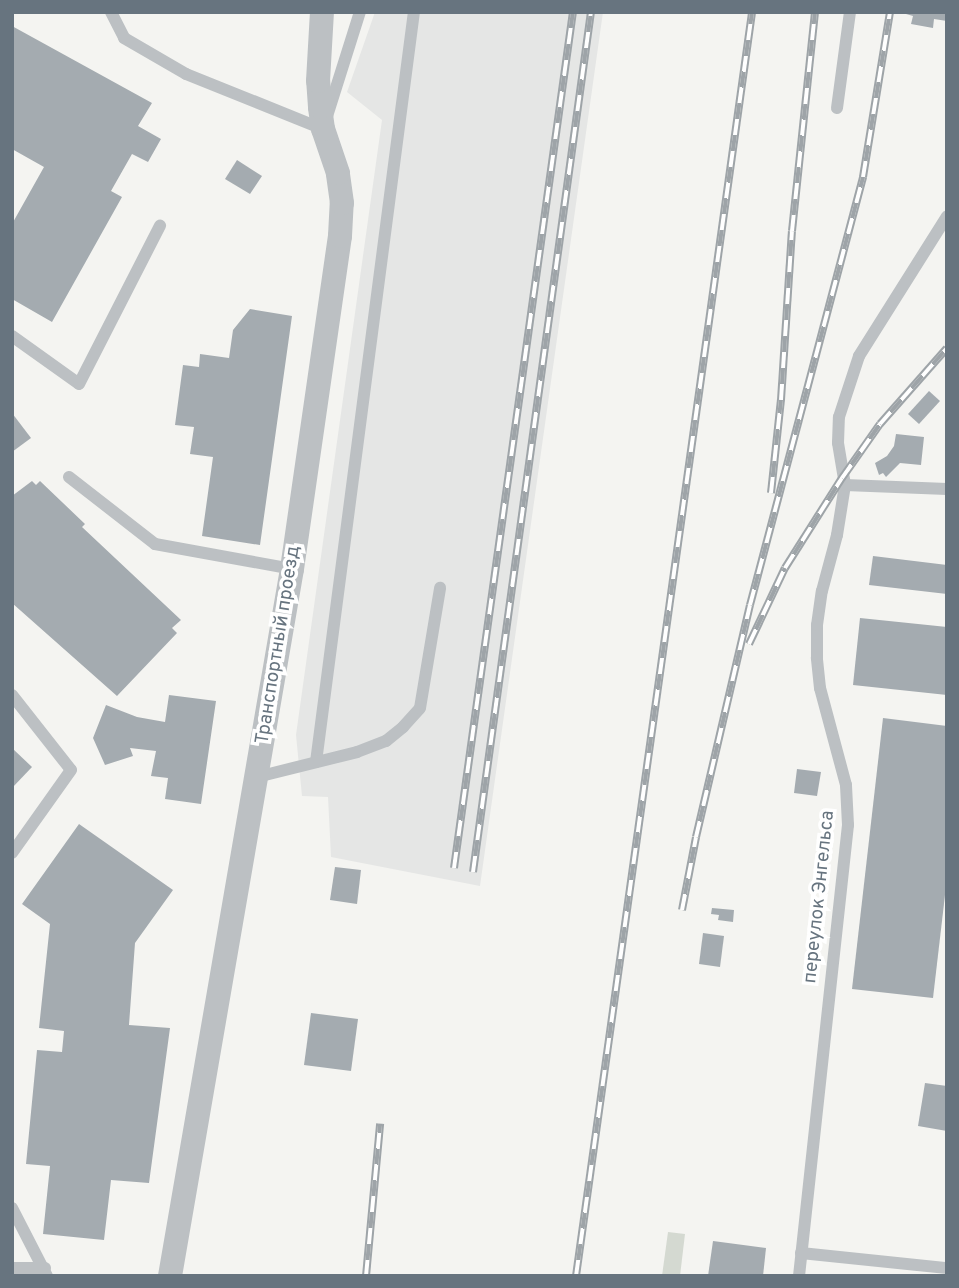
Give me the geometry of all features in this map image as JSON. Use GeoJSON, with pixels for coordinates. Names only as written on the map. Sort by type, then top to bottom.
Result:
{"type":"FeatureCollection","features":[{"type":"Feature","properties":{"kind":"street","name":"Транспортный проезд"},"geometry":{"type":"LineString","coordinates":[[170,1276],[292,569],[340,236],[342,203],[338,173],[323,129],[318,81],[322,12]]}},
{"type":"Feature","properties":{"kind":"lane"},"geometry":{"type":"LineString","coordinates":[[111,12],[124,38],[186,74],[323,129],[360,12]]}},
{"type":"Feature","properties":{"kind":"lane"},"geometry":{"type":"LineString","coordinates":[[316,762],[414,12]]}},
{"type":"Feature","properties":{"kind":"lane"},"geometry":{"type":"LineString","coordinates":[[837,108],[850,12]]}},
{"type":"Feature","properties":{"kind":"lane","name":"переулок Энгельса"},"geometry":{"type":"LineString","coordinates":[[799,1276],[848,825],[846,785],[820,688],[817,658],[817,625],[822,591],[837,536],[845,485],[838,443],[839,417],[846,388],[859,356],[947,216]]}},
{"type":"Feature","properties":{"kind":"lane"},"geometry":{"type":"LineString","coordinates":[[12,335],[79,384],[160,226]]}},
{"type":"Feature","properties":{"kind":"lane"},"geometry":{"type":"LineString","coordinates":[[69,477],[155,544],[292,569]]}},
{"type":"Feature","properties":{"kind":"lane"},"geometry":{"type":"LineString","coordinates":[[845,485],[947,488]]}},
{"type":"Feature","properties":{"kind":"lane"},"geometry":{"type":"LineString","coordinates":[[257,777],[386,741],[420,708],[440,588]]}},
{"type":"Feature","properties":{"kind":"lane"},"geometry":{"type":"LineString","coordinates":[[12,695],[71,769],[12,853]]}},
{"type":"Feature","properties":{"kind":"lane"},"geometry":{"type":"LineString","coordinates":[[12,1208],[46,1272]]}},
{"type":"Feature","properties":{"kind":"lane"},"geometry":{"type":"LineString","coordinates":[[801,1253],[888,1270],[947,1268]]}},
{"type":"Feature","properties":{"kind":"lane"},"geometry":{"type":"LineString","coordinates":[[12,1268],[46,1272]]}},
{"type":"Feature","properties":{"kind":"shaded area"},"geometry":{"type":"Polygon","coordinates":[[[375,12],[603,12],[480,886],[331,857],[328,797],[302,796],[296,735],[382,120],[347,92],[375,12]]]}},
{"type":"Feature","properties":{"kind":"shaded area"},"geometry":{"type":"Polygon","coordinates":[[[668,1232],[685,1234],[680,1276],[662,1276],[668,1232]]]}},
{"type":"Feature","properties":{"kind":"building"},"geometry":{"type":"Polygon","coordinates":[[[899,12],[947,12],[947,21],[934,19],[933,28],[911,24],[913,16],[899,12]]]}},
{"type":"Feature","properties":{"kind":"building"},"geometry":{"type":"Polygon","coordinates":[[[12,26],[152,103],[138,126],[161,139],[148,162],[132,154],[111,191],[122,197],[52,322],[12,299],[12,224],[44,167],[12,149],[12,26]]]}},
{"type":"Feature","properties":{"kind":"building"},"geometry":{"type":"Polygon","coordinates":[[[237,160],[262,176],[250,194],[225,179],[237,160]]]}},
{"type":"Feature","properties":{"kind":"building"},"geometry":{"type":"Polygon","coordinates":[[[250,309],[292,316],[260,545],[202,536],[213,457],[190,454],[194,427],[175,425],[183,365],[199,367],[200,354],[229,358],[233,330],[250,309]]]}},
{"type":"Feature","properties":{"kind":"building"},"geometry":{"type":"Polygon","coordinates":[[[929,391],[940,401],[919,424],[908,414],[929,391]]]}},
{"type":"Feature","properties":{"kind":"building"},"geometry":{"type":"Polygon","coordinates":[[[12,413],[31,438],[12,452],[12,413]]]}},
{"type":"Feature","properties":{"kind":"building"},"geometry":{"type":"Polygon","coordinates":[[[896,434],[924,437],[921,465],[900,463],[886,477],[883,473],[879,475],[875,463],[887,456],[894,446],[896,434]]]}},
{"type":"Feature","properties":{"kind":"building"},"geometry":{"type":"Polygon","coordinates":[[[32,481],[36,485],[40,481],[85,524],[82,527],[181,620],[172,628],[177,633],[117,696],[12,603],[12,496],[32,481]]]}},
{"type":"Feature","properties":{"kind":"building"},"geometry":{"type":"Polygon","coordinates":[[[873,556],[947,565],[947,594],[869,585],[873,556]]]}},
{"type":"Feature","properties":{"kind":"building"},"geometry":{"type":"Polygon","coordinates":[[[860,618],[947,627],[947,695],[853,685],[860,618]]]}},
{"type":"Feature","properties":{"kind":"building"},"geometry":{"type":"Polygon","coordinates":[[[169,695],[216,701],[201,804],[165,799],[168,778],[151,776],[156,751],[130,748],[133,756],[105,765],[93,738],[106,705],[137,717],[165,722],[169,695]]]}},
{"type":"Feature","properties":{"kind":"building"},"geometry":{"type":"Polygon","coordinates":[[[883,718],[947,726],[947,878],[933,998],[852,989],[883,718]]]}},
{"type":"Feature","properties":{"kind":"building"},"geometry":{"type":"Polygon","coordinates":[[[12,748],[32,767],[12,788],[12,748]]]}},
{"type":"Feature","properties":{"kind":"building"},"geometry":{"type":"Polygon","coordinates":[[[797,769],[821,772],[817,796],[794,793],[797,769]]]}},
{"type":"Feature","properties":{"kind":"building"},"geometry":{"type":"Polygon","coordinates":[[[79,824],[173,890],[135,943],[129,1025],[170,1028],[149,1183],[111,1180],[104,1240],[43,1234],[50,1166],[26,1164],[37,1050],[62,1052],[64,1031],[39,1028],[50,924],[22,904],[79,824]]]}},
{"type":"Feature","properties":{"kind":"building"},"geometry":{"type":"Polygon","coordinates":[[[335,867],[361,870],[357,904],[330,900],[335,867]]]}},
{"type":"Feature","properties":{"kind":"building"},"geometry":{"type":"Polygon","coordinates":[[[712,908],[734,910],[733,922],[718,920],[719,915],[711,914],[712,908]]]}},
{"type":"Feature","properties":{"kind":"building"},"geometry":{"type":"Polygon","coordinates":[[[703,933],[724,936],[720,967],[699,964],[703,933]]]}},
{"type":"Feature","properties":{"kind":"building"},"geometry":{"type":"Polygon","coordinates":[[[311,1013],[358,1019],[351,1071],[304,1065],[311,1013]]]}},
{"type":"Feature","properties":{"kind":"building"},"geometry":{"type":"Polygon","coordinates":[[[925,1083],[947,1086],[947,1131],[918,1126],[925,1083]]]}},
{"type":"Feature","properties":{"kind":"building"},"geometry":{"type":"Polygon","coordinates":[[[713,1241],[766,1248],[763,1276],[708,1276],[713,1241]]]}},
{"type":"Feature","properties":{"kind":"railway"},"geometry":{"type":"LineString","coordinates":[[454,868],[573,12]]}},
{"type":"Feature","properties":{"kind":"railway"},"geometry":{"type":"LineString","coordinates":[[473,872],[591,12]]}},
{"type":"Feature","properties":{"kind":"railway"},"geometry":{"type":"LineString","coordinates":[[576,1276],[752,12]]}},
{"type":"Feature","properties":{"kind":"railway"},"geometry":{"type":"LineString","coordinates":[[771,493],[781,400],[792,231],[815,12]]}},
{"type":"Feature","properties":{"kind":"railway"},"geometry":{"type":"LineString","coordinates":[[682,910],[696,837],[750,605],[863,177],[890,12]]}},
{"type":"Feature","properties":{"kind":"railway"},"geometry":{"type":"LineString","coordinates":[[749,644],[785,568],[842,478],[880,424],[947,348]]}},
{"type":"Feature","properties":{"kind":"railway"},"geometry":{"type":"LineString","coordinates":[[366,1276],[380,1124]]}}]}
